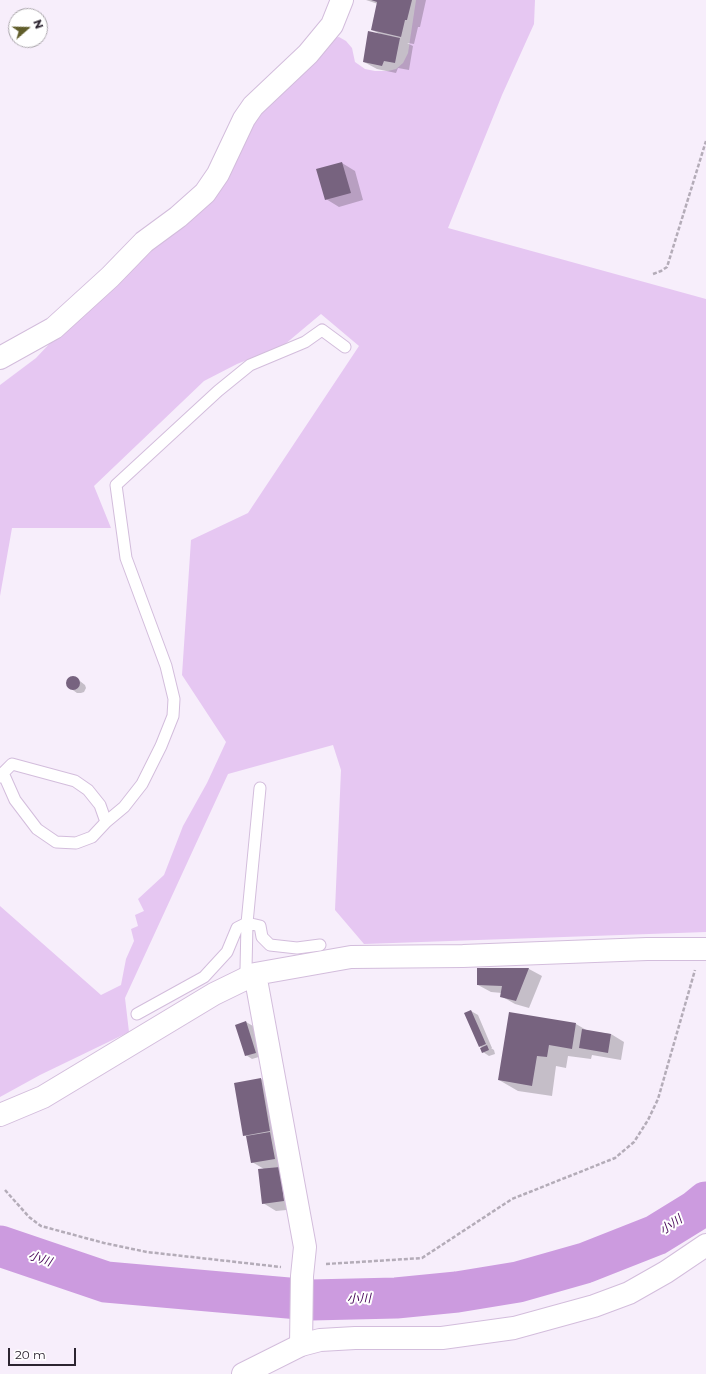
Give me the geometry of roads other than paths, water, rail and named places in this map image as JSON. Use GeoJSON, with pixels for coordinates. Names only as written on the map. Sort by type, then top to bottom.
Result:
{"type":"FeatureCollection","features":[{"type":"Feature","properties":{"kind":"street"},"geometry":{"type":"LineString","coordinates":[[0,358],[54,328],[110,277],[144,242],[178,217],[205,194],[218,174],[244,119],[253,106],[308,54],[332,26],[342,0]]}},
{"type":"Feature","properties":{"kind":"street"},"geometry":{"type":"LineString","coordinates":[[0,1115],[43,1097],[214,994],[252,975],[351,957],[463,956],[647,949],[704,949]]}},
{"type":"Feature","properties":{"kind":"street"},"geometry":{"type":"LineString","coordinates":[[252,975],[305,1247],[302,1271],[302,1334]]}},
{"type":"Feature","properties":{"kind":"street"},"geometry":{"type":"LineString","coordinates":[[302,1334],[320,1340],[355,1338],[442,1338],[514,1328],[594,1306],[630,1293],[666,1272],[706,1245]]}},
{"type":"Feature","properties":{"kind":"street"},"geometry":{"type":"LineString","coordinates":[[243,1374],[302,1334]]}},
{"type":"Feature","properties":{"kind":"lane"},"geometry":{"type":"LineString","coordinates":[[106,822],[100,806],[88,790],[75,781],[12,764],[1,775],[15,800],[37,829],[56,842],[76,842],[92,837],[106,822],[124,808],[142,784],[161,746],[173,716],[174,699],[166,666],[126,558],[116,485],[218,391],[250,365],[305,342],[322,330],[344,347]]}},
{"type":"Feature","properties":{"kind":"lane"},"geometry":{"type":"LineString","coordinates":[[252,975],[246,969],[247,923],[260,788]]}},
{"type":"Feature","properties":{"kind":"lane"},"geometry":{"type":"LineString","coordinates":[[137,1014],[204,977],[227,952],[237,928],[247,923],[260,926],[262,937],[270,945],[297,948],[320,945]]}},
{"type":"Feature","properties":{"kind":"waterway","name":"小川"},"geometry":{"type":"LineString","coordinates":[[0,1246],[106,1282],[311,1300],[396,1298],[457,1292],[518,1282],[585,1263],[656,1235],[695,1211],[706,1202]]}}]}
